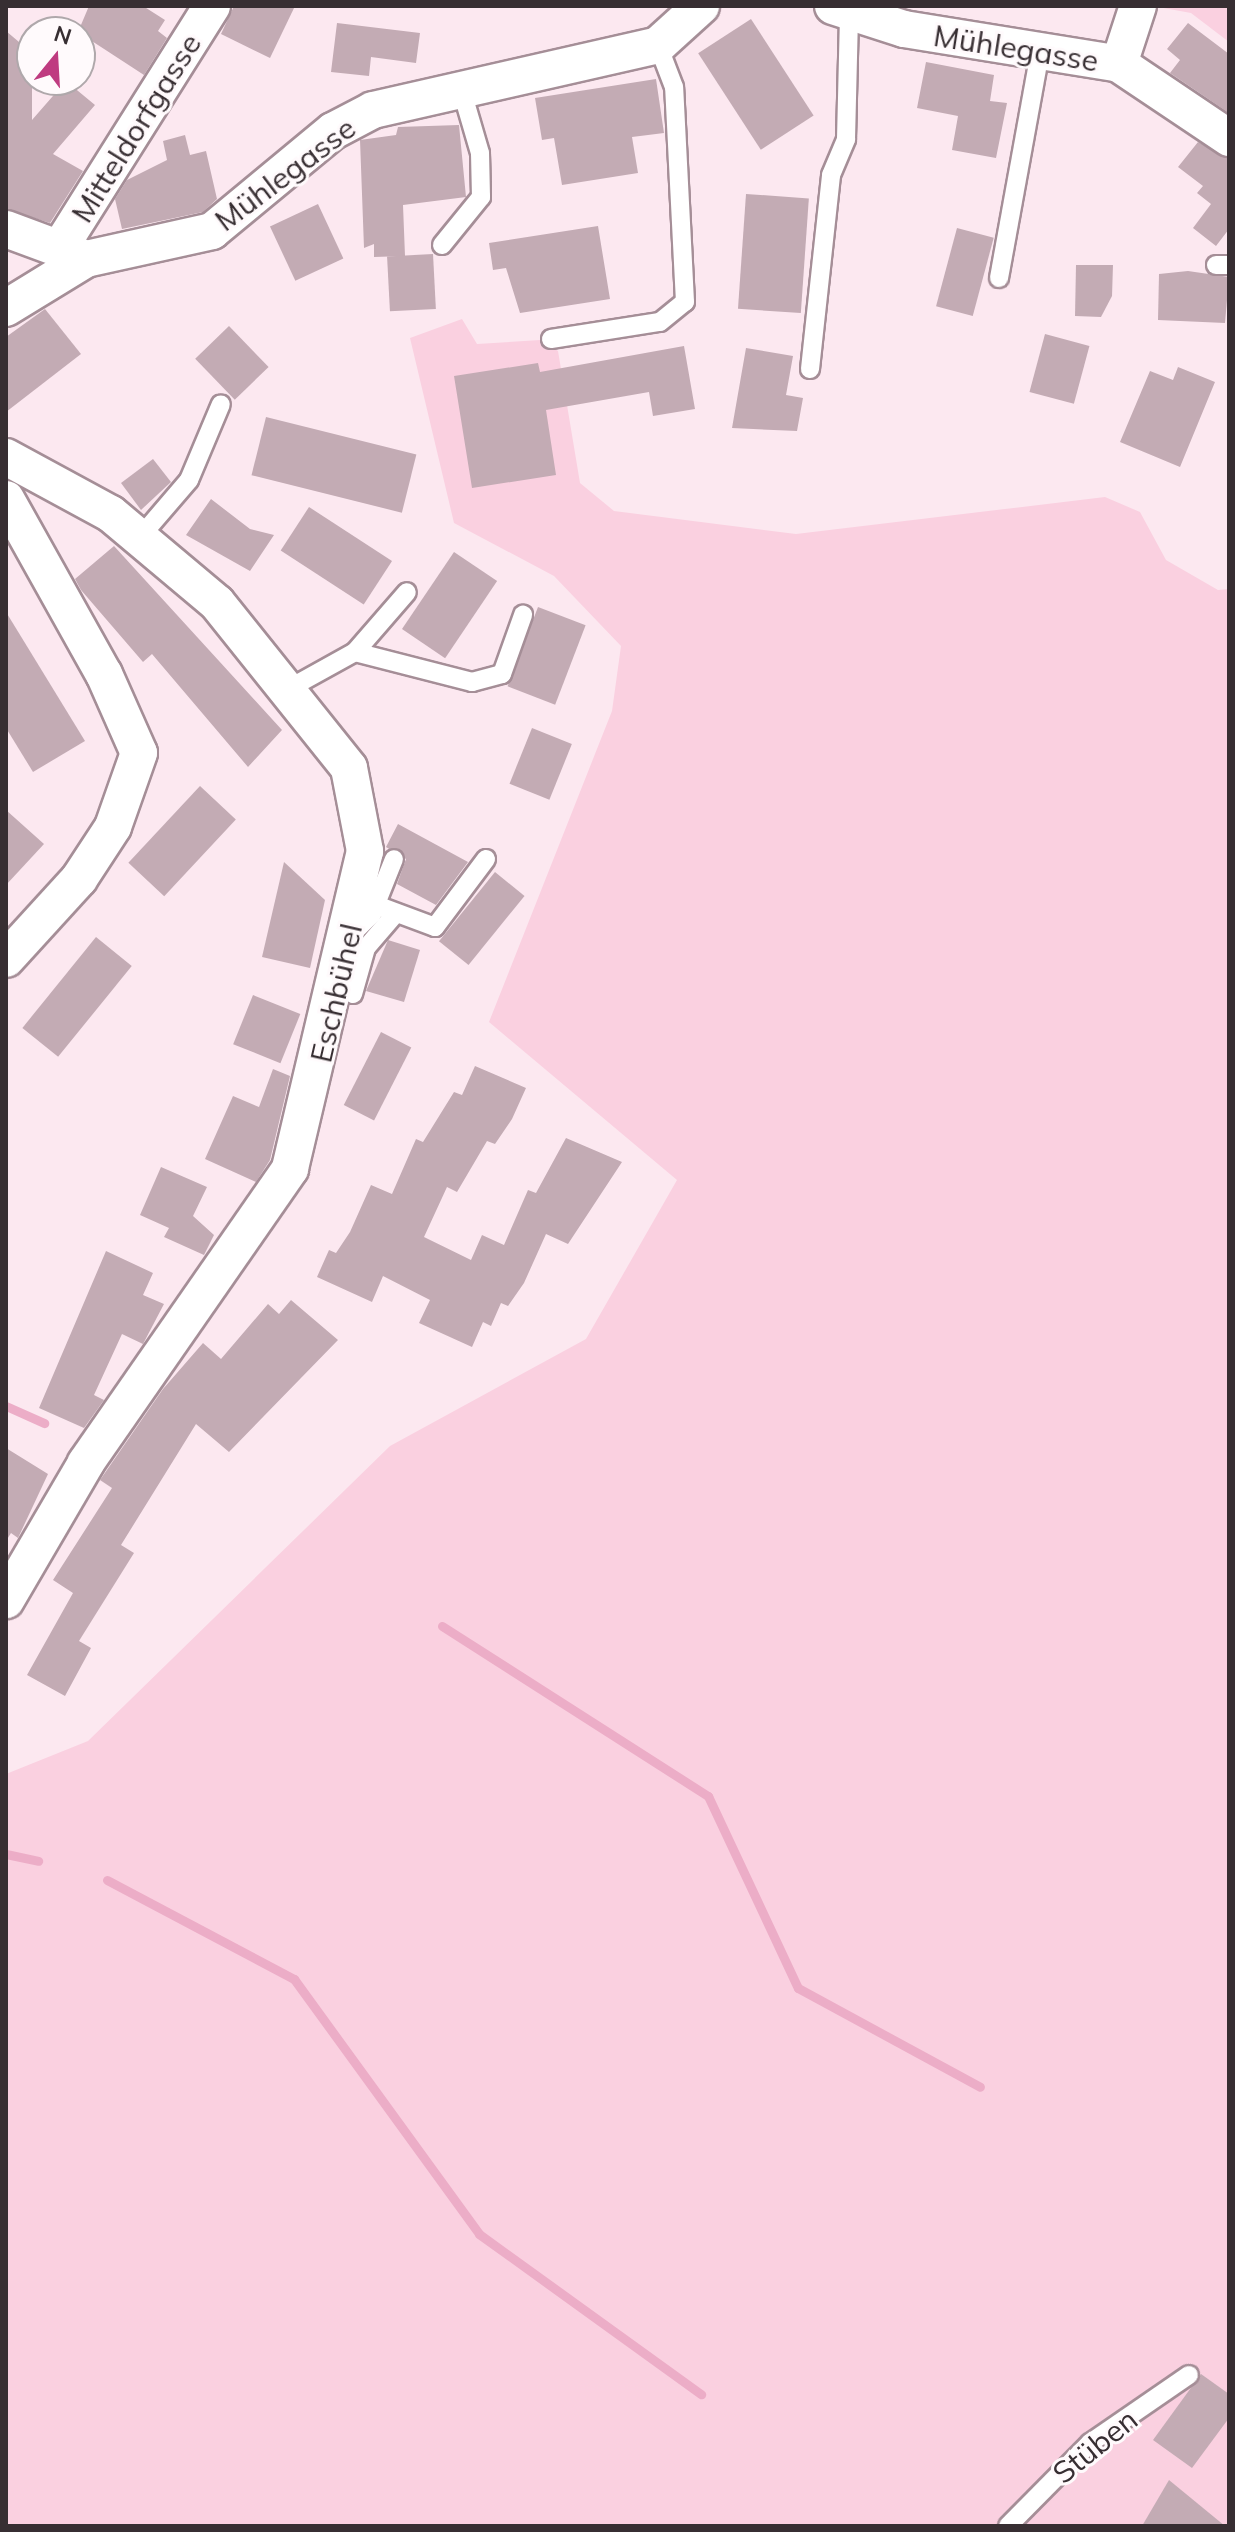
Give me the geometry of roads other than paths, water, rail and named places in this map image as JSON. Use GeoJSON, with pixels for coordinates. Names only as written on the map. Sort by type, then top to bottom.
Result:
{"type":"FeatureCollection","features":[{"type":"Feature","properties":{"kind":"street","name":"Mitteldorfgasse"},"geometry":{"type":"LineString","coordinates":[[6,229],[73,254],[212,6]]}},
{"type":"Feature","properties":{"kind":"street","name":"Mühlegasse"},"geometry":{"type":"LineString","coordinates":[[6,308],[73,254],[212,231],[333,131],[373,110],[658,45],[701,6]]}},
{"type":"Feature","properties":{"kind":"street"},"geometry":{"type":"LineString","coordinates":[[1119,64],[1138,8]]}},
{"type":"Feature","properties":{"kind":"street","name":"Mühlegasse"},"geometry":{"type":"LineString","coordinates":[[841,9],[1040,52],[1119,64],[1229,138]]}},
{"type":"Feature","properties":{"kind":"street","name":"Eschbühel"},"geometry":{"type":"LineString","coordinates":[[6,457],[141,536],[217,603],[290,688],[349,768],[362,813],[365,851],[350,936],[290,1169],[110,1427],[6,1600]]}},
{"type":"Feature","properties":{"kind":"street"},"geometry":{"type":"LineString","coordinates":[[6,499],[104,674],[139,753],[104,840],[6,959]]}},
{"type":"Feature","properties":{"kind":"lane"},"geometry":{"type":"LineString","coordinates":[[810,369],[831,175],[846,139],[841,9]]}},
{"type":"Feature","properties":{"kind":"lane"},"geometry":{"type":"LineString","coordinates":[[551,339],[660,322],[685,302],[674,87],[658,45]]}},
{"type":"Feature","properties":{"kind":"lane"},"geometry":{"type":"LineString","coordinates":[[999,278],[1040,52]]}},
{"type":"Feature","properties":{"kind":"lane"},"geometry":{"type":"LineString","coordinates":[[442,245],[481,197],[480,153],[461,88]]}},
{"type":"Feature","properties":{"kind":"lane"},"geometry":{"type":"LineString","coordinates":[[141,536],[189,480],[221,404]]}},
{"type":"Feature","properties":{"kind":"lane"},"geometry":{"type":"LineString","coordinates":[[290,688],[355,652],[407,592]]}},
{"type":"Feature","properties":{"kind":"lane"},"geometry":{"type":"LineString","coordinates":[[355,652],[472,682],[502,674],[523,615]]}},
{"type":"Feature","properties":{"kind":"lane"},"geometry":{"type":"LineString","coordinates":[[350,936],[376,905],[394,859]]}},
{"type":"Feature","properties":{"kind":"lane"},"geometry":{"type":"LineString","coordinates":[[376,905],[435,927],[486,859]]}},
{"type":"Feature","properties":{"kind":"lane"},"geometry":{"type":"LineString","coordinates":[[353,994],[366,948],[395,914]]}},
{"type":"Feature","properties":{"kind":"lane","name":"Stüben"},"geometry":{"type":"LineString","coordinates":[[1008,2526],[1090,2443],[1189,2375]]}},
{"type":"Feature","properties":{"kind":"waterway"},"geometry":{"type":"LineString","coordinates":[[6,1406],[44,1423]]}},
{"type":"Feature","properties":{"kind":"waterway"},"geometry":{"type":"LineString","coordinates":[[442,1626],[708,1796],[798,1988],[980,2087]]}},
{"type":"Feature","properties":{"kind":"waterway"},"geometry":{"type":"LineString","coordinates":[[6,1854],[38,1861]]}},
{"type":"Feature","properties":{"kind":"waterway"},"geometry":{"type":"LineString","coordinates":[[107,1880],[294,1979],[479,2234],[701,2394]]}}]}
